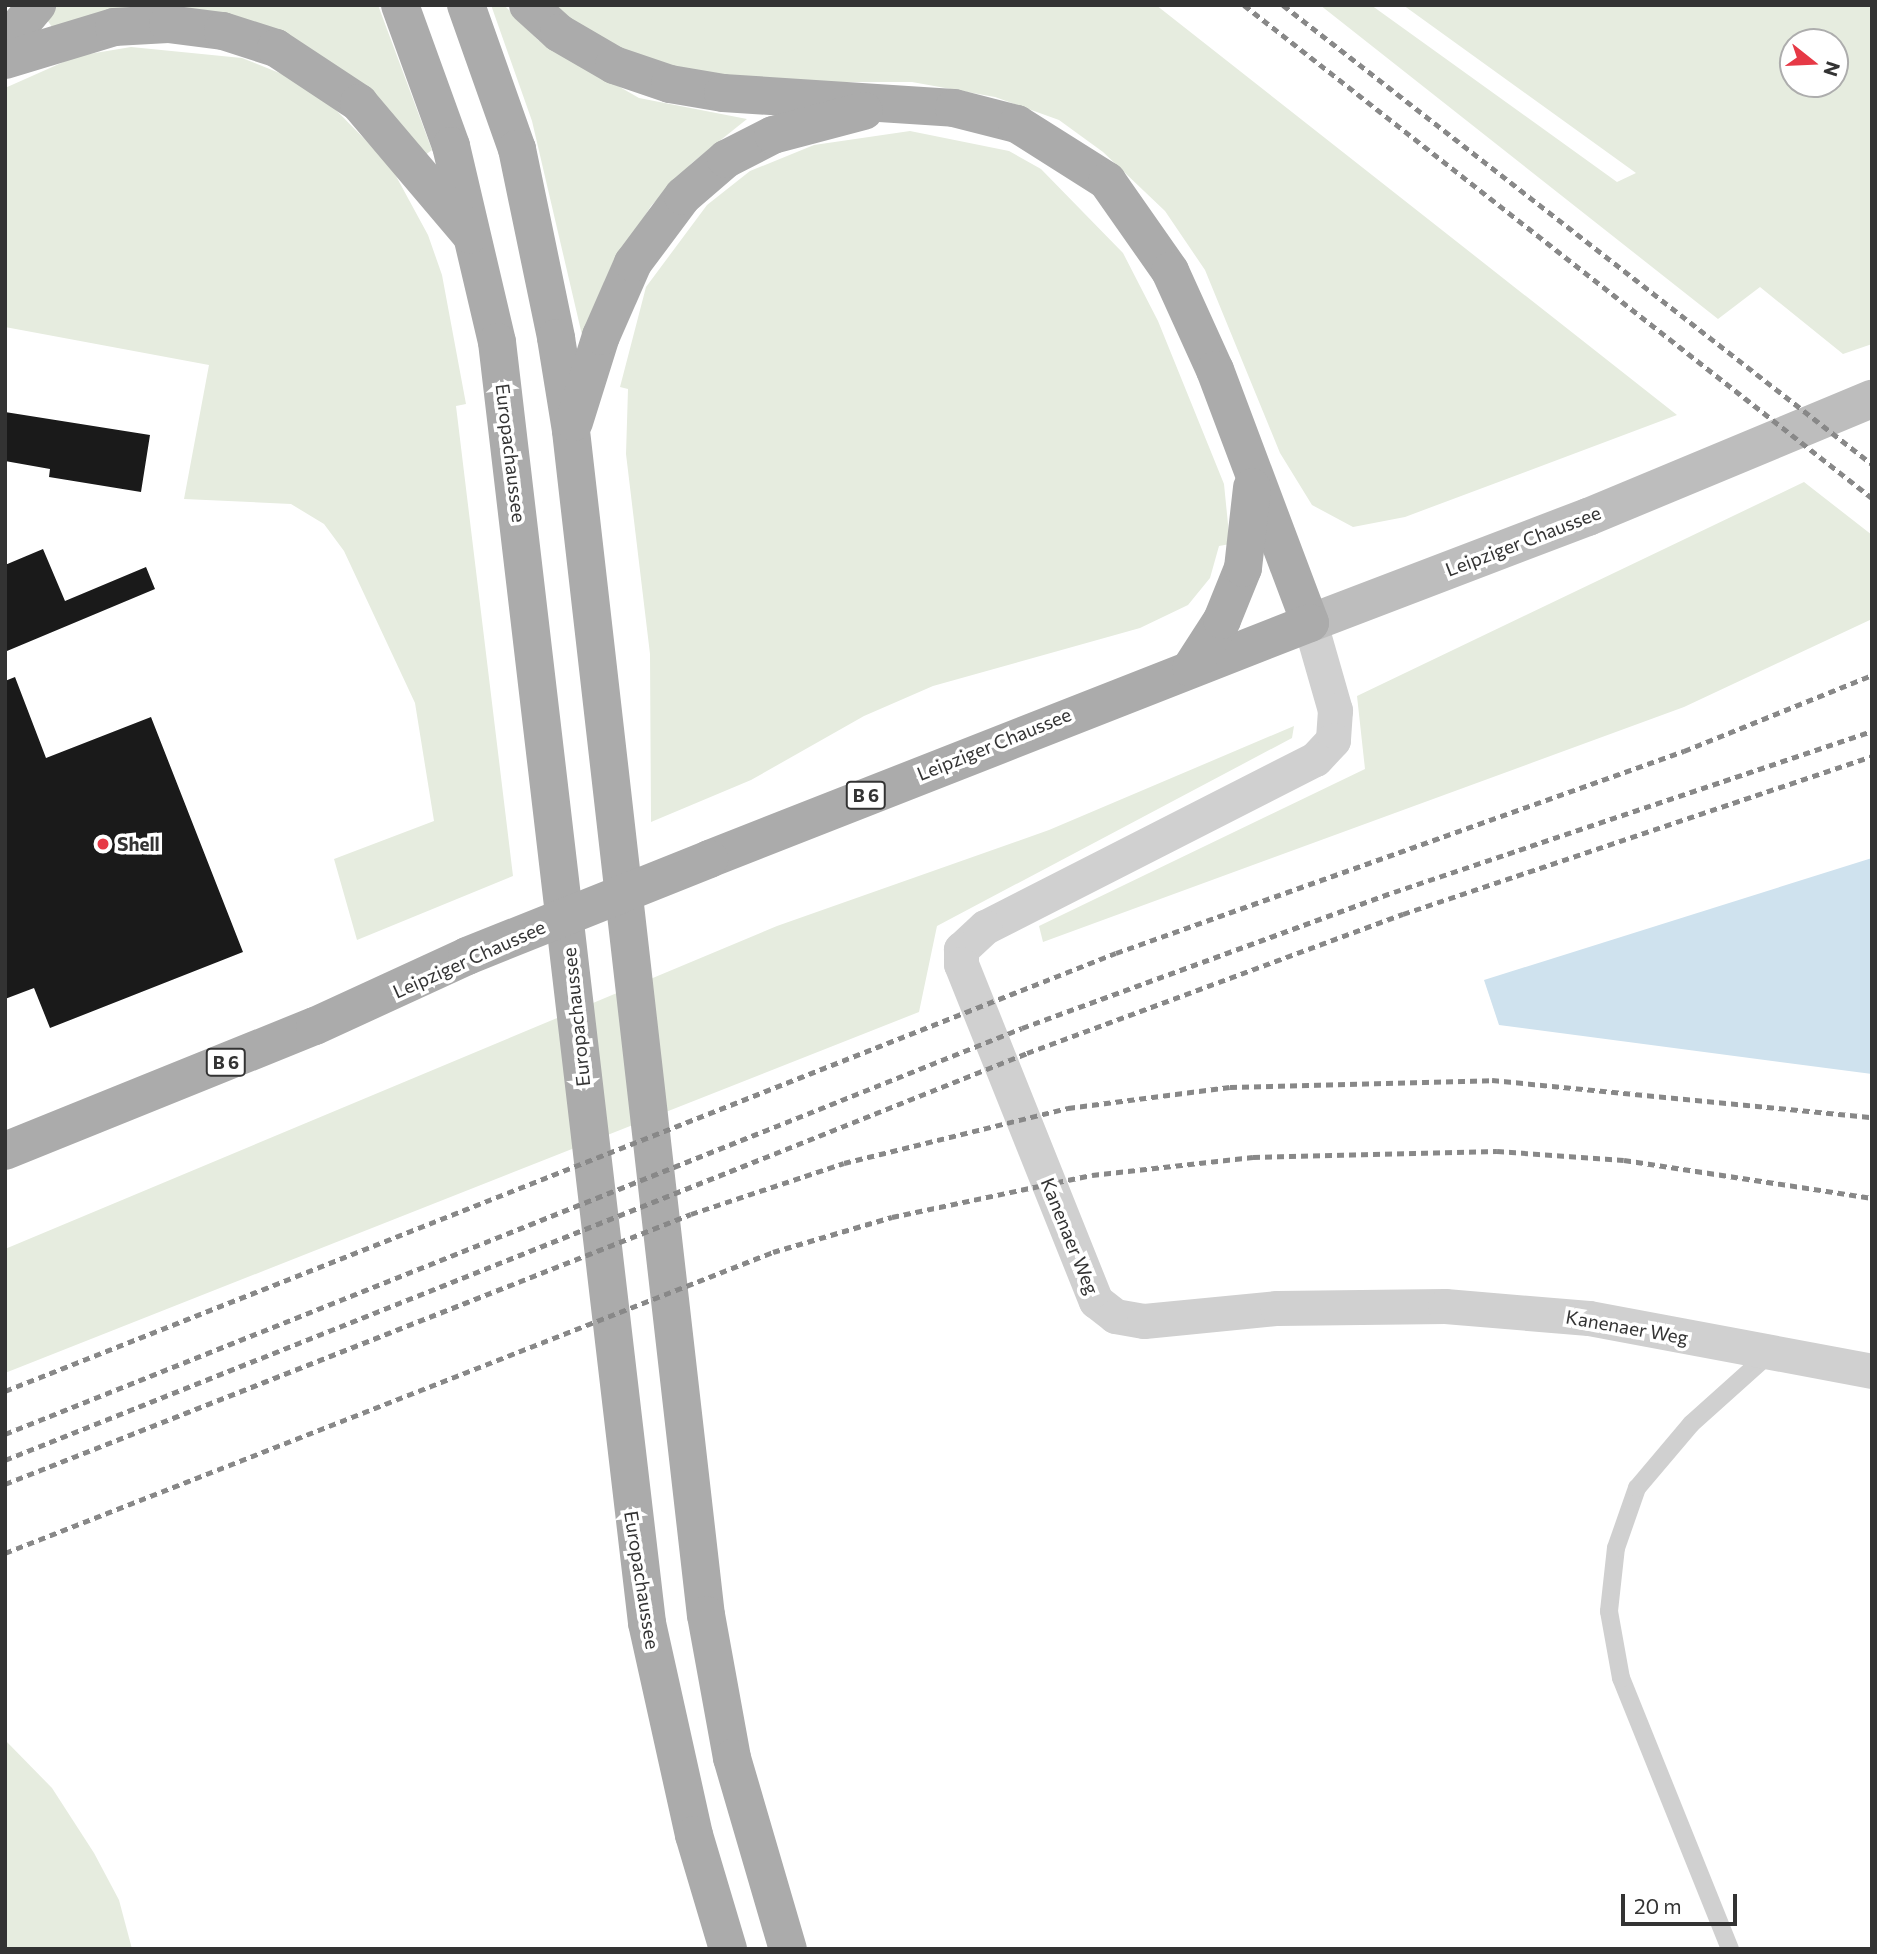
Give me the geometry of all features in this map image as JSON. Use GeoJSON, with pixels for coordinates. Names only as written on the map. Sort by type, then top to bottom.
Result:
{"type":"FeatureCollection","features":[{"type":"Feature","properties":{"kind":"main road"},"geometry":{"type":"LineString","coordinates":[[5,43],[37,5]]}},
{"type":"Feature","properties":{"kind":"main road","name":"Europachaussee"},"geometry":{"type":"LineString","coordinates":[[400,5],[447,134],[478,243],[511,444],[647,1623],[694,1835],[728,1949]]}},
{"type":"Feature","properties":{"kind":"main road"},"geometry":{"type":"LineString","coordinates":[[466,5],[517,149],[571,431],[706,1615],[732,1758],[788,1949]]}},
{"type":"Feature","properties":{"kind":"main road"},"geometry":{"type":"LineString","coordinates":[[528,5],[559,33],[614,65],[670,84],[954,108],[1017,124],[1107,181],[1170,271],[1310,623]]}},
{"type":"Feature","properties":{"kind":"main road"},"geometry":{"type":"LineString","coordinates":[[5,60],[114,27],[155,25],[223,31],[276,48],[359,103],[478,243]]}},
{"type":"Feature","properties":{"kind":"main road"},"geometry":{"type":"LineString","coordinates":[[571,431],[617,298],[645,244],[682,196],[726,159],[773,135],[890,104]]}},
{"type":"Feature","properties":{"kind":"main road","name":"Leipziger Chaussee"},"geometry":{"type":"LineString","coordinates":[[5,1151],[315,1026],[467,956],[1191,668],[1588,517],[1872,399]]}},
{"type":"Feature","properties":{"kind":"main road"},"geometry":{"type":"LineString","coordinates":[[1191,668],[1222,620],[1243,568],[1252,472]]}},
{"type":"Feature","properties":{"kind":"street","name":"Kanenaer Weg"},"geometry":{"type":"LineString","coordinates":[[1310,623],[1335,710],[1333,740],[1315,759],[985,926],[961,948],[961,964],[1096,1301],[1115,1316],[1144,1321],[1278,1308],[1445,1306],[1589,1318],[1872,1371]]}},
{"type":"Feature","properties":{"kind":"lane"},"geometry":{"type":"LineString","coordinates":[[1730,1949],[1621,1678],[1609,1611],[1616,1548],[1637,1488],[1691,1424],[1770,1353]]}},
{"type":"Feature","properties":{"kind":"shaded area"},"geometry":{"type":"Polygon","coordinates":[[[56,5],[378,5],[432,150],[421,158],[309,52],[52,27],[45,17],[56,5]]]}},
{"type":"Feature","properties":{"kind":"shaded area"},"geometry":{"type":"Polygon","coordinates":[[[491,5],[504,5],[538,40],[639,98],[747,119],[692,163],[651,206],[618,259],[582,335],[532,121],[491,5]]]}},
{"type":"Feature","properties":{"kind":"shaded area"},"geometry":{"type":"Polygon","coordinates":[[[547,5],[1156,5],[1677,415],[1405,517],[1353,527],[1312,505],[1280,453],[1205,270],[1165,211],[1103,152],[1059,120],[995,97],[912,82],[763,82],[669,70],[611,47],[547,5]]]}},
{"type":"Feature","properties":{"kind":"shaded area"},"geometry":{"type":"Polygon","coordinates":[[[1320,5],[1371,5],[1617,182],[1636,173],[1403,5],[1872,5],[1872,344],[1843,354],[1760,287],[1718,319],[1320,5]]]}},
{"type":"Feature","properties":{"kind":"shaded area"},"geometry":{"type":"Polygon","coordinates":[[[131,47],[242,58],[287,76],[333,107],[390,165],[428,235],[442,275],[466,404],[456,406],[513,876],[357,940],[334,859],[434,821],[415,703],[344,551],[324,524],[291,504],[184,499],[209,365],[5,327],[5,88],[77,56],[131,47]]]}},
{"type":"Feature","properties":{"kind":"shaded area"},"geometry":{"type":"Polygon","coordinates":[[[910,131],[1009,151],[1041,169],[1123,253],[1158,321],[1224,484],[1230,544],[1219,546],[1210,578],[1188,605],[1140,628],[933,686],[864,716],[751,780],[651,822],[650,654],[626,454],[628,389],[620,387],[646,287],[707,205],[750,171],[814,145],[910,131]]]}},
{"type":"Feature","properties":{"kind":"shaded area"},"geometry":{"type":"Polygon","coordinates":[[[1804,482],[1872,535],[1872,619],[1684,707],[1043,942],[1039,926],[1365,769],[1357,696],[1804,482]]]}},
{"type":"Feature","properties":{"kind":"shaded area"},"geometry":{"type":"Polygon","coordinates":[[[1294,726],[1292,738],[937,926],[919,1012],[5,1373],[5,1249],[777,926],[1049,830],[1294,726]]]}},
{"type":"Feature","properties":{"kind":"shaded area"},"geometry":{"type":"Polygon","coordinates":[[[5,1740],[52,1788],[94,1853],[119,1900],[132,1949],[5,1949],[5,1740]]]}},
{"type":"Feature","properties":{"kind":"water"},"geometry":{"type":"Polygon","coordinates":[[[1872,858],[1872,1074],[1499,1025],[1484,980],[1872,858]]]}},
{"type":"Feature","properties":{"kind":"building"},"geometry":{"type":"Polygon","coordinates":[[[5,412],[150,435],[141,492],[49,477],[50,469],[5,461],[5,412]]]}},
{"type":"Feature","properties":{"kind":"building"},"geometry":{"type":"Polygon","coordinates":[[[43,549],[65,601],[146,567],[155,589],[7,651],[5,565],[43,549]]]}},
{"type":"Feature","properties":{"kind":"building","name":"Shell"},"geometry":{"type":"Polygon","coordinates":[[[15,677],[46,758],[151,717],[243,952],[50,1028],[34,988],[5,999],[5,681],[15,677]]]}},
{"type":"Feature","properties":{"kind":"railway"},"geometry":{"type":"LineString","coordinates":[[1244,5],[1872,498]]}},
{"type":"Feature","properties":{"kind":"railway"},"geometry":{"type":"LineString","coordinates":[[1283,5],[1872,464]]}},
{"type":"Feature","properties":{"kind":"railway"},"geometry":{"type":"LineString","coordinates":[[5,1391],[1116,953],[1684,751],[1872,675]]}},
{"type":"Feature","properties":{"kind":"railway"},"geometry":{"type":"LineString","coordinates":[[5,1434],[1022,1028],[1394,892],[1872,731]]}},
{"type":"Feature","properties":{"kind":"railway"},"geometry":{"type":"LineString","coordinates":[[5,1460],[1027,1053],[1403,914],[1872,756]]}},
{"type":"Feature","properties":{"kind":"railway"},"geometry":{"type":"LineString","coordinates":[[5,1484],[691,1214],[844,1163],[1068,1108],[1230,1087],[1492,1080],[1872,1117]]}},
{"type":"Feature","properties":{"kind":"railway"},"geometry":{"type":"LineString","coordinates":[[5,1553],[773,1252],[892,1217],[1092,1175],[1253,1157],[1497,1151],[1624,1160],[1872,1198]]}},
{"type":"Feature","properties":{"kind":"place","name":"Shell"},"geometry":{"type":"Point","coordinates":[103,844]}}]}
